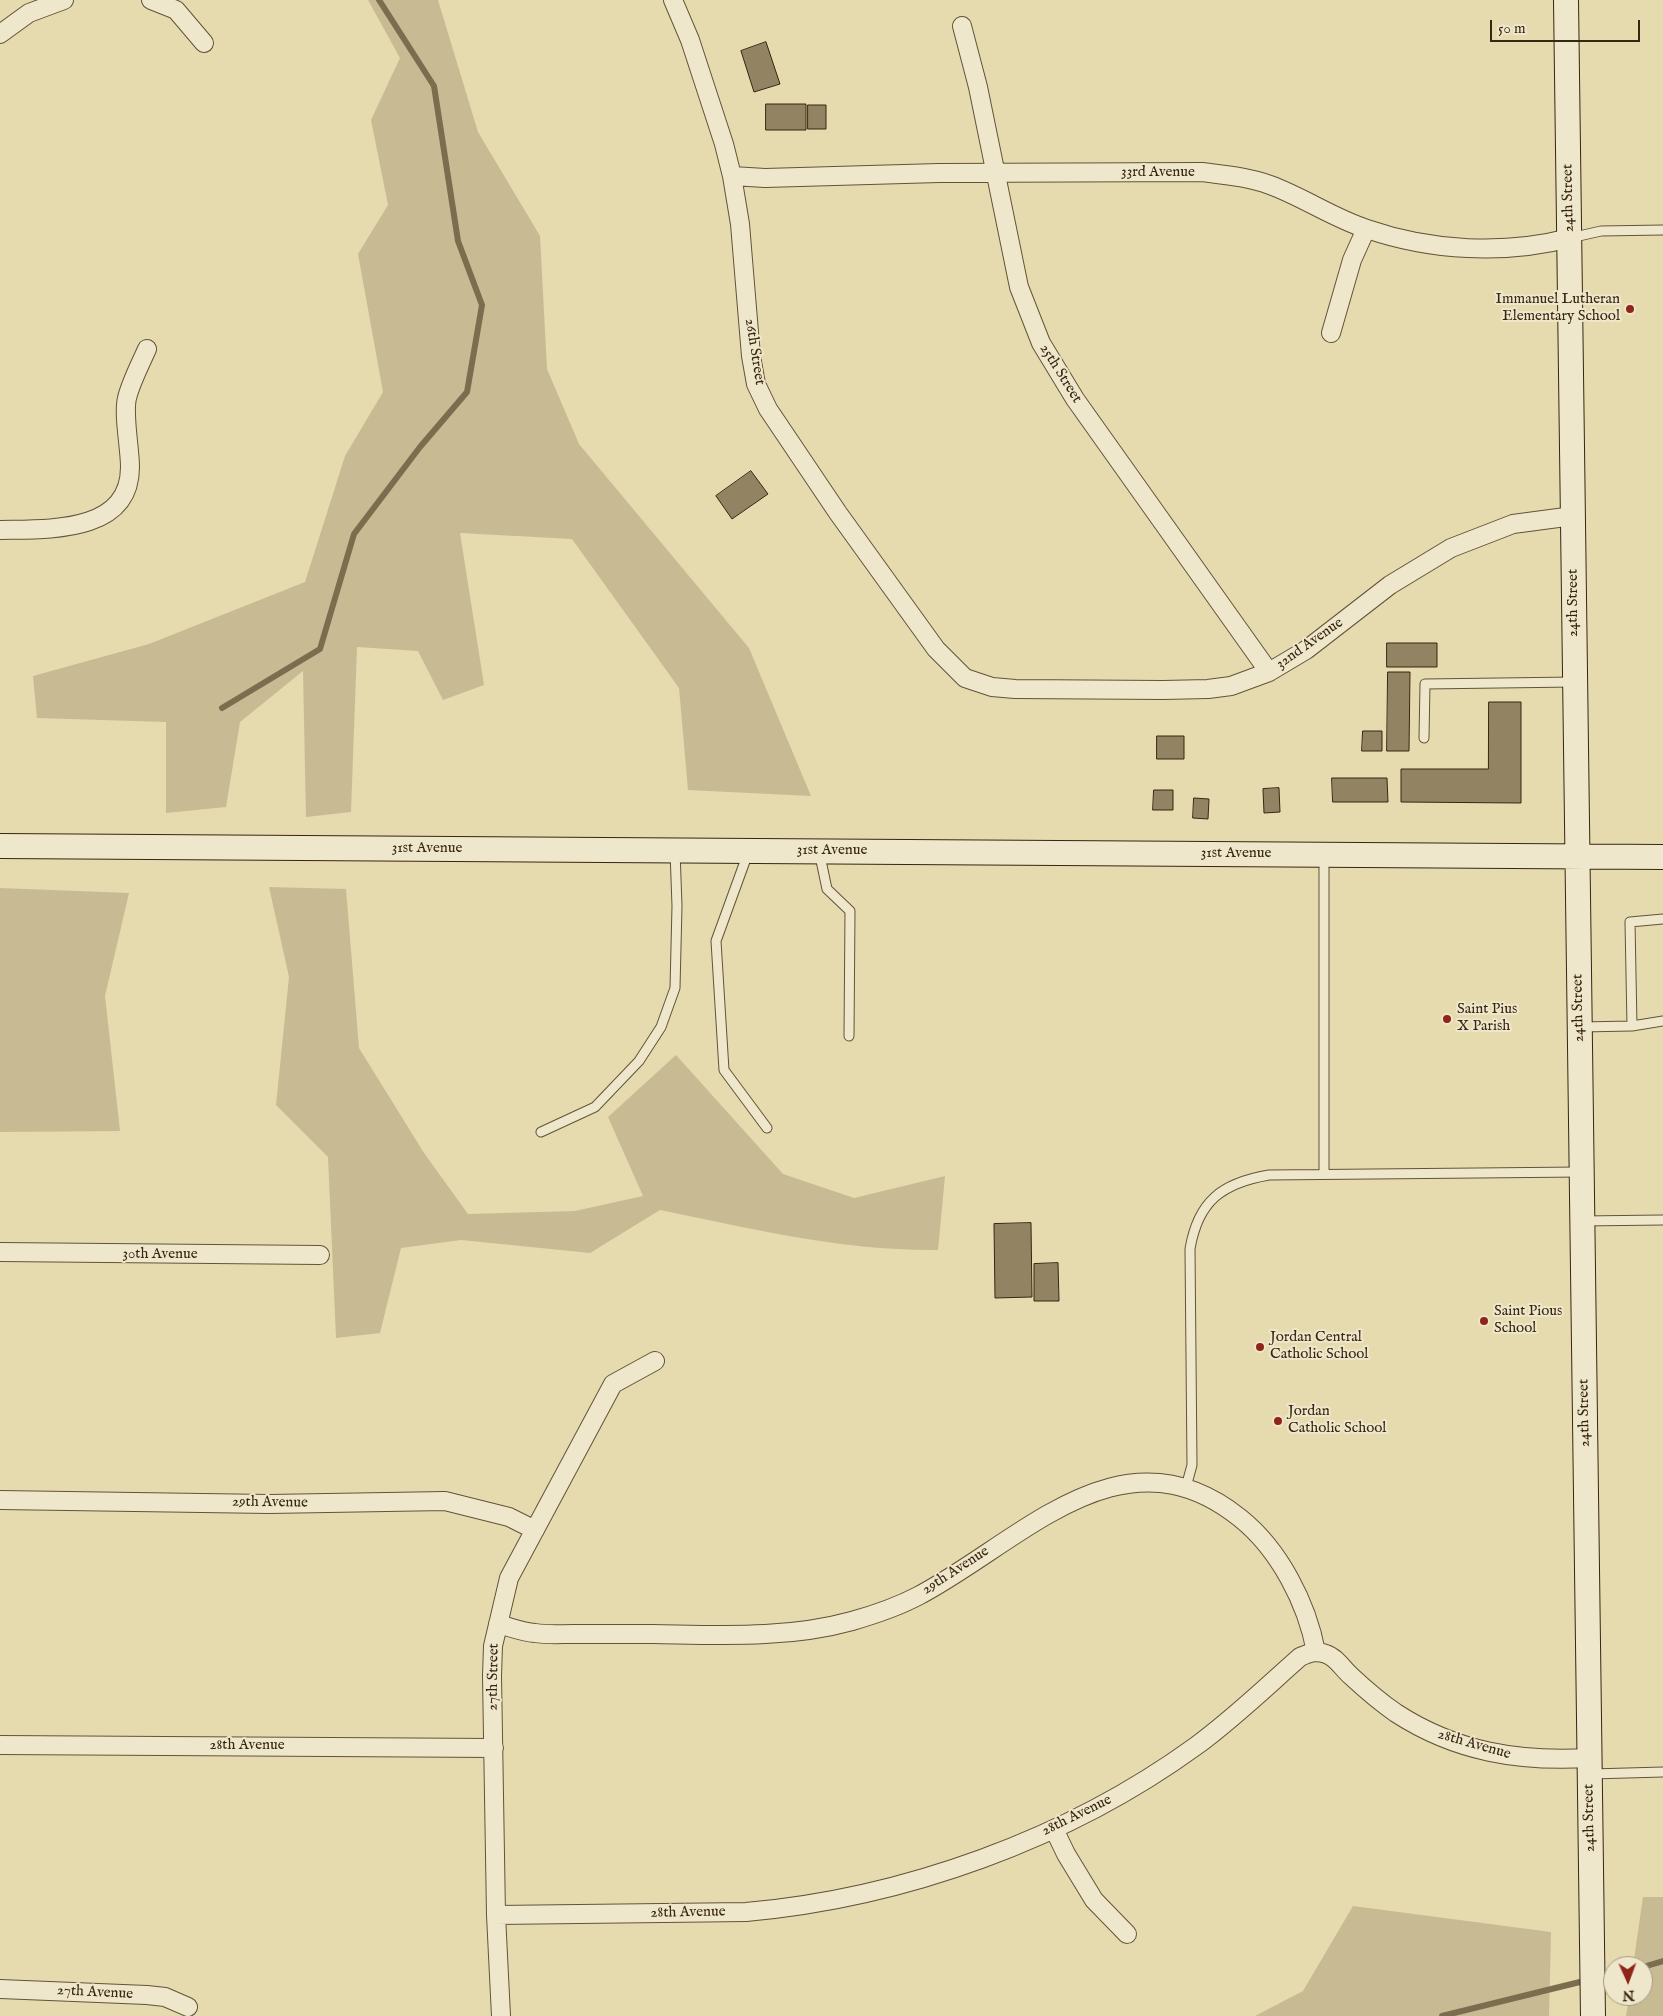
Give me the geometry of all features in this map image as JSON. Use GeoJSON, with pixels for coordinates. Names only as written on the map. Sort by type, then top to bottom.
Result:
{"type":"FeatureCollection","features":[{"type":"Feature","properties":{"kind":"street"},"geometry":{"type":"LineString","coordinates":[[0,34],[29,13],[64,0]]}},
{"type":"Feature","properties":{"kind":"street"},"geometry":{"type":"LineString","coordinates":[[151,0],[176,10],[204,43]]}},
{"type":"Feature","properties":{"kind":"street","name":"26th Street"},"geometry":{"type":"LineString","coordinates":[[673,0],[690,40],[724,144],[732,176],[740,224],[751,356],[756,384],[768,409],[832,505],[936,649],[965,678]]}},
{"type":"Feature","properties":{"kind":"street","name":"24th Street"},"geometry":{"type":"LineString","coordinates":[[1566,0],[1593,2016]]}},
{"type":"Feature","properties":{"kind":"street","name":"25th Street"},"geometry":{"type":"LineString","coordinates":[[962,26],[1019,287],[1028,314],[1044,350],[1075,399],[1268,672]]}},
{"type":"Feature","properties":{"kind":"street","name":"33rd Avenue"},"geometry":{"type":"LineString","coordinates":[[732,176],[764,178],[1202,172],[1240,177],[1268,184],[1366,229],[1426,244],[1509,248],[1542,245],[1570,238]]}},
{"type":"Feature","properties":{"kind":"street"},"geometry":{"type":"LineString","coordinates":[[1331,333],[1352,260],[1366,229]]}},
{"type":"Feature","properties":{"kind":"street"},"geometry":{"type":"LineString","coordinates":[[0,530],[63,528],[84,524],[100,517],[114,507],[123,496],[129,482],[130,468],[127,399],[147,349]]}},
{"type":"Feature","properties":{"kind":"street","name":"32nd Avenue"},"geometry":{"type":"LineString","coordinates":[[965,678],[992,687],[1015,689],[1172,690],[1231,686],[1268,672],[1306,650],[1390,585],[1451,548],[1513,524],[1573,516]]}},
{"type":"Feature","properties":{"kind":"street","name":"31st Avenue"},"geometry":{"type":"LineString","coordinates":[[0,846],[1663,856]]}},
{"type":"Feature","properties":{"kind":"street","name":"30th Avenue"},"geometry":{"type":"LineString","coordinates":[[0,1252],[320,1255]]}},
{"type":"Feature","properties":{"kind":"street","name":"27th Street"},"geometry":{"type":"LineString","coordinates":[[501,2016],[496,1916],[492,1666],[493,1646],[498,1624],[510,1578],[613,1384],[655,1361]]}},
{"type":"Feature","properties":{"kind":"street","name":"29th Avenue"},"geometry":{"type":"LineString","coordinates":[[498,1624],[535,1633],[737,1635],[784,1634],[817,1629],[853,1621],[916,1597],[1014,1534],[1080,1497],[1119,1484],[1160,1483],[1186,1486],[1210,1496],[1249,1525],[1267,1545],[1286,1574],[1307,1618],[1316,1652]]}},
{"type":"Feature","properties":{"kind":"street","name":"29th Avenue"},"geometry":{"type":"LineString","coordinates":[[0,1500],[270,1504],[445,1501],[509,1518],[535,1530]]}},
{"type":"Feature","properties":{"kind":"street","name":"28th Avenue"},"geometry":{"type":"LineString","coordinates":[[496,1916],[714,1914],[777,1909],[855,1895],[916,1881],[1054,1829],[1106,1803],[1197,1746],[1300,1657],[1316,1652],[1327,1654],[1337,1661],[1369,1692],[1395,1712],[1427,1731],[1447,1739],[1505,1756],[1564,1760],[1589,1766]]}},
{"type":"Feature","properties":{"kind":"street","name":"28th Avenue"},"geometry":{"type":"LineString","coordinates":[[0,1745],[494,1748]]}},
{"type":"Feature","properties":{"kind":"street"},"geometry":{"type":"LineString","coordinates":[[1054,1829],[1066,1854],[1094,1900],[1127,1934]]}},
{"type":"Feature","properties":{"kind":"street","name":"27th Avenue"},"geometry":{"type":"LineString","coordinates":[[0,1989],[146,1995],[165,1998],[188,2007]]}},
{"type":"Feature","properties":{"kind":"lane"},"geometry":{"type":"LineString","coordinates":[[1570,238],[1601,231],[1663,230]]}},
{"type":"Feature","properties":{"kind":"lane"},"geometry":{"type":"LineString","coordinates":[[1424,738],[1425,684],[1574,682]]}},
{"type":"Feature","properties":{"kind":"lane"},"geometry":{"type":"LineString","coordinates":[[541,1132],[595,1107],[638,1061],[661,1027],[675,988],[677,906],[675,850]]}},
{"type":"Feature","properties":{"kind":"lane"},"geometry":{"type":"LineString","coordinates":[[749,851],[716,940],[724,1070],[767,1128]]}},
{"type":"Feature","properties":{"kind":"lane"},"geometry":{"type":"LineString","coordinates":[[819,851],[827,889],[850,911],[849,1036]]}},
{"type":"Feature","properties":{"kind":"lane"},"geometry":{"type":"LineString","coordinates":[[1324,854],[1324,1173]]}},
{"type":"Feature","properties":{"kind":"lane"},"geometry":{"type":"LineString","coordinates":[[1632,1026],[1630,922],[1663,919]]}},
{"type":"Feature","properties":{"kind":"lane"},"geometry":{"type":"LineString","coordinates":[[1579,1027],[1632,1026],[1663,1021]]}},
{"type":"Feature","properties":{"kind":"lane"},"geometry":{"type":"LineString","coordinates":[[1186,1486],[1192,1465],[1190,1249],[1197,1220],[1211,1199],[1233,1183],[1268,1175],[1581,1172]]}},
{"type":"Feature","properties":{"kind":"lane"},"geometry":{"type":"LineString","coordinates":[[1582,1221],[1663,1220]]}},
{"type":"Feature","properties":{"kind":"lane"},"geometry":{"type":"LineString","coordinates":[[1589,1766],[1663,1772]]}},
{"type":"Feature","properties":{"kind":"shaded area"},"geometry":{"type":"Polygon","coordinates":[[[368,0],[438,0],[478,132],[540,236],[547,369],[579,444],[749,648],[811,796],[688,790],[679,688],[572,539],[460,533],[484,685],[443,700],[418,651],[357,647],[351,812],[306,817],[303,671],[240,722],[226,807],[166,813],[166,722],[37,718],[33,676],[149,644],[305,582],[345,456],[383,392],[358,254],[388,205],[371,120],[400,58],[368,0]]]}},
{"type":"Feature","properties":{"kind":"shaded area"},"geometry":{"type":"Polygon","coordinates":[[[269,887],[346,889],[359,1048],[424,1153],[468,1214],[575,1211],[643,1196],[608,1117],[676,1055],[783,1174],[854,1198],[945,1176],[938,1250],[867,1247],[798,1238],[660,1210],[590,1253],[461,1240],[401,1248],[380,1333],[336,1338],[328,1157],[276,1105],[289,977],[269,887]]]}},
{"type":"Feature","properties":{"kind":"shaded area"},"geometry":{"type":"Polygon","coordinates":[[[0,888],[129,893],[105,996],[120,1131],[0,1132],[0,888]]]}},
{"type":"Feature","properties":{"kind":"shaded area"},"geometry":{"type":"Polygon","coordinates":[[[1643,1897],[1663,1897],[1663,2016],[1626,2016],[1628,2006],[1653,2006],[1653,1956],[1634,1956],[1643,1897]]]}},
{"type":"Feature","properties":{"kind":"shaded area"},"geometry":{"type":"Polygon","coordinates":[[[1353,1906],[1551,1932],[1549,2016],[1255,2016],[1303,1991],[1353,1906]]]}},
{"type":"Feature","properties":{"kind":"building"},"geometry":{"type":"Polygon","coordinates":[[[766,42],[780,84],[754,92],[741,51],[766,42]]]}},
{"type":"Feature","properties":{"kind":"building"},"geometry":{"type":"Polygon","coordinates":[[[766,104],[806,104],[806,130],[766,130],[766,104]]]}},
{"type":"Feature","properties":{"kind":"building"},"geometry":{"type":"Polygon","coordinates":[[[808,105],[826,105],[826,129],[808,129],[808,105]]]}},
{"type":"Feature","properties":{"kind":"building"},"geometry":{"type":"Polygon","coordinates":[[[751,471],[768,494],[732,519],[716,496],[751,471]]]}},
{"type":"Feature","properties":{"kind":"building"},"geometry":{"type":"Polygon","coordinates":[[[1387,643],[1437,643],[1437,667],[1387,667],[1387,643]]]}},
{"type":"Feature","properties":{"kind":"building"},"geometry":{"type":"Polygon","coordinates":[[[1388,672],[1410,672],[1409,751],[1387,751],[1388,672]]]}},
{"type":"Feature","properties":{"kind":"building"},"geometry":{"type":"Polygon","coordinates":[[[1489,702],[1521,702],[1521,803],[1401,802],[1401,769],[1488,769],[1489,702]]]}},
{"type":"Feature","properties":{"kind":"building"},"geometry":{"type":"Polygon","coordinates":[[[1363,731],[1382,731],[1382,751],[1362,751],[1363,731]]]}},
{"type":"Feature","properties":{"kind":"building"},"geometry":{"type":"Polygon","coordinates":[[[1157,736],[1184,736],[1184,759],[1157,759],[1157,736]]]}},
{"type":"Feature","properties":{"kind":"building"},"geometry":{"type":"Polygon","coordinates":[[[1332,778],[1387,778],[1388,802],[1333,802],[1332,778]]]}},
{"type":"Feature","properties":{"kind":"building"},"geometry":{"type":"Polygon","coordinates":[[[1279,788],[1280,812],[1264,813],[1263,789],[1279,788]]]}},
{"type":"Feature","properties":{"kind":"building"},"geometry":{"type":"Polygon","coordinates":[[[1154,790],[1173,790],[1173,810],[1153,810],[1154,790]]]}},
{"type":"Feature","properties":{"kind":"building"},"geometry":{"type":"Polygon","coordinates":[[[1194,798],[1209,799],[1208,819],[1193,818],[1194,798]]]}},
{"type":"Feature","properties":{"kind":"building"},"geometry":{"type":"Polygon","coordinates":[[[1031,1223],[1032,1297],[995,1298],[994,1224],[1031,1223]]]}},
{"type":"Feature","properties":{"kind":"building"},"geometry":{"type":"Polygon","coordinates":[[[1058,1263],[1059,1301],[1034,1301],[1034,1264],[1058,1263]]]}},
{"type":"Feature","properties":{"kind":"waterway"},"geometry":{"type":"LineString","coordinates":[[222,708],[320,649],[354,534],[420,447],[467,392],[482,305],[458,241],[434,86],[379,0]]}},
{"type":"Feature","properties":{"kind":"waterway"},"geometry":{"type":"LineString","coordinates":[[1653,1964],[1663,1961]]}},
{"type":"Feature","properties":{"kind":"waterway"},"geometry":{"type":"LineString","coordinates":[[1598,1978],[1603,1977]]}},
{"type":"Feature","properties":{"kind":"waterway"},"geometry":{"type":"LineString","coordinates":[[1442,2016],[1588,1980]]}},
{"type":"Feature","properties":{"kind":"place","name":"Immanuel Lutheran Elementary School"},"geometry":{"type":"Point","coordinates":[1630,309]}},
{"type":"Feature","properties":{"kind":"place","name":"Saint Pius X Parish"},"geometry":{"type":"Point","coordinates":[1447,1019]}},
{"type":"Feature","properties":{"kind":"place","name":"Saint Pious School"},"geometry":{"type":"Point","coordinates":[1484,1321]}},
{"type":"Feature","properties":{"kind":"place","name":"Jordan Central Catholic School"},"geometry":{"type":"Point","coordinates":[1260,1347]}},
{"type":"Feature","properties":{"kind":"place","name":"Jordan Catholic School"},"geometry":{"type":"Point","coordinates":[1278,1421]}}]}
